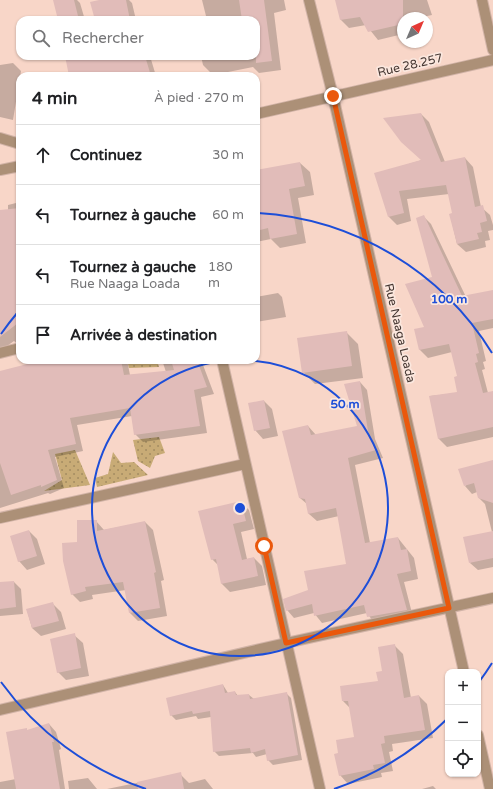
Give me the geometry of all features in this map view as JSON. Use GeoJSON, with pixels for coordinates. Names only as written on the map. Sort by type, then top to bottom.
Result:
{"type":"FeatureCollection","features":[{"type":"Feature","properties":{"kind":"street","name":"Rue Naaga Loada"},"geometry":{"type":"LineString","coordinates":[[309,0],[333,96],[463,669]]}},
{"type":"Feature","properties":{"kind":"street"},"geometry":{"type":"LineString","coordinates":[[482,0],[493,50]]}},
{"type":"Feature","properties":{"kind":"street","name":"Rue 28.257"},"geometry":{"type":"LineString","coordinates":[[260,113],[493,60]]}},
{"type":"Feature","properties":{"kind":"street"},"geometry":{"type":"LineString","coordinates":[[0,138],[16,143]]}},
{"type":"Feature","properties":{"kind":"street"},"geometry":{"type":"LineString","coordinates":[[0,170],[16,167]]}},
{"type":"Feature","properties":{"kind":"street"},"geometry":{"type":"LineString","coordinates":[[0,352],[16,349]]}},
{"type":"Feature","properties":{"kind":"street"},"geometry":{"type":"LineString","coordinates":[[223,364],[320,789]]}},
{"type":"Feature","properties":{"kind":"street"},"geometry":{"type":"LineString","coordinates":[[0,518],[246,464]]}},
{"type":"Feature","properties":{"kind":"street"},"geometry":{"type":"LineString","coordinates":[[0,710],[286,643],[493,598]]}},
{"type":"Feature","properties":{"kind":"street"},"geometry":{"type":"LineString","coordinates":[[479,741],[490,789]]}},
{"type":"Feature","properties":{"kind":"shaded area"},"geometry":{"type":"Polygon","coordinates":[[[128,364],[158,364],[159,367],[129,368],[128,364]]]}},
{"type":"Feature","properties":{"kind":"shaded area"},"geometry":{"type":"Polygon","coordinates":[[[159,437],[165,453],[155,456],[150,468],[138,461],[133,440],[159,437]]]}},
{"type":"Feature","properties":{"kind":"shaded area"},"geometry":{"type":"Polygon","coordinates":[[[75,450],[90,485],[44,491],[62,480],[55,454],[75,450]]]}},
{"type":"Feature","properties":{"kind":"shaded area"},"geometry":{"type":"Polygon","coordinates":[[[113,452],[121,463],[134,462],[148,475],[97,487],[95,478],[108,474],[113,452]]]}},
{"type":"Feature","properties":{"kind":"building"},"geometry":{"type":"Polygon","coordinates":[[[53,0],[74,0],[78,16],[57,16],[53,0]]]}},
{"type":"Feature","properties":{"kind":"building"},"geometry":{"type":"Polygon","coordinates":[[[99,0],[126,0],[129,16],[94,16],[90,2],[99,0]]]}},
{"type":"Feature","properties":{"kind":"building"},"geometry":{"type":"Polygon","coordinates":[[[239,0],[264,0],[272,61],[256,63],[256,60],[260,60],[260,16],[241,16],[239,0]]]}},
{"type":"Feature","properties":{"kind":"building"},"geometry":{"type":"Polygon","coordinates":[[[335,0],[403,0],[403,12],[397,12],[397,25],[368,32],[360,17],[340,20],[335,0]]]}},
{"type":"Feature","properties":{"kind":"building"},"geometry":{"type":"Polygon","coordinates":[[[66,60],[146,60],[150,72],[68,72],[66,60]]]}},
{"type":"Feature","properties":{"kind":"building"},"geometry":{"type":"Polygon","coordinates":[[[421,113],[441,162],[465,157],[475,207],[483,205],[487,221],[480,223],[482,232],[477,233],[479,239],[457,244],[449,214],[452,213],[446,185],[399,191],[404,213],[388,217],[374,173],[421,160],[401,142],[383,118],[421,113]]]}},
{"type":"Feature","properties":{"kind":"building"},"geometry":{"type":"Polygon","coordinates":[[[300,162],[305,186],[289,189],[297,234],[270,239],[268,228],[260,230],[260,169],[300,162]]]}},
{"type":"Feature","properties":{"kind":"building"},"geometry":{"type":"Polygon","coordinates":[[[16,208],[16,325],[0,337],[0,210],[16,208]]]}},
{"type":"Feature","properties":{"kind":"building"},"geometry":{"type":"Polygon","coordinates":[[[424,215],[462,296],[493,290],[493,319],[472,323],[479,353],[476,354],[478,362],[475,363],[483,393],[493,391],[493,427],[438,439],[429,396],[457,392],[454,377],[457,376],[449,344],[419,350],[414,329],[424,327],[405,284],[432,277],[416,218],[424,215]]]}},
{"type":"Feature","properties":{"kind":"building"},"geometry":{"type":"Polygon","coordinates":[[[347,331],[352,366],[302,373],[297,338],[347,331]]]}},
{"type":"Feature","properties":{"kind":"building"},"geometry":{"type":"Polygon","coordinates":[[[27,364],[122,364],[124,375],[174,370],[172,364],[198,364],[207,387],[194,390],[200,426],[134,435],[130,408],[70,418],[76,444],[48,450],[57,480],[41,487],[41,485],[11,495],[0,463],[0,371],[27,364]]]}},
{"type":"Feature","properties":{"kind":"building"},"geometry":{"type":"Polygon","coordinates":[[[360,381],[368,431],[376,450],[348,458],[365,543],[398,537],[401,550],[407,549],[411,571],[397,574],[407,610],[367,617],[364,605],[314,616],[312,604],[286,611],[283,599],[308,590],[304,571],[346,564],[336,508],[308,514],[305,499],[299,498],[282,431],[308,425],[311,435],[357,426],[344,384],[360,381]]]}},
{"type":"Feature","properties":{"kind":"building"},"geometry":{"type":"Polygon","coordinates":[[[264,400],[270,428],[254,431],[248,403],[264,400]]]}},
{"type":"Feature","properties":{"kind":"building"},"geometry":{"type":"Polygon","coordinates":[[[493,460],[493,503],[478,498],[474,483],[464,486],[458,469],[493,460]]]}},
{"type":"Feature","properties":{"kind":"building"},"geometry":{"type":"Polygon","coordinates":[[[241,501],[246,521],[233,524],[242,560],[254,557],[258,576],[221,584],[216,559],[211,560],[198,511],[241,501]]]}},
{"type":"Feature","properties":{"kind":"building"},"geometry":{"type":"Polygon","coordinates":[[[77,520],[97,520],[97,531],[145,521],[156,572],[154,573],[160,608],[129,613],[123,582],[85,587],[86,591],[71,595],[63,561],[62,543],[77,542],[77,520]]]}},
{"type":"Feature","properties":{"kind":"building"},"geometry":{"type":"Polygon","coordinates":[[[29,530],[37,556],[18,562],[10,536],[29,530]]]}},
{"type":"Feature","properties":{"kind":"building"},"geometry":{"type":"Polygon","coordinates":[[[493,531],[493,558],[469,563],[463,537],[493,531]]]}},
{"type":"Feature","properties":{"kind":"building"},"geometry":{"type":"Polygon","coordinates":[[[14,581],[16,607],[0,609],[0,582],[14,581]]]}},
{"type":"Feature","properties":{"kind":"building"},"geometry":{"type":"Polygon","coordinates":[[[53,602],[59,621],[32,628],[26,609],[53,602]]]}},
{"type":"Feature","properties":{"kind":"building"},"geometry":{"type":"Polygon","coordinates":[[[75,633],[81,668],[57,673],[50,639],[75,633]]]}},
{"type":"Feature","properties":{"kind":"building"},"geometry":{"type":"Polygon","coordinates":[[[395,644],[404,698],[419,695],[425,730],[384,736],[385,743],[381,744],[385,763],[373,765],[374,769],[339,776],[334,754],[338,753],[336,740],[354,737],[348,701],[342,701],[340,686],[378,681],[376,672],[382,671],[378,647],[395,644]]]}},
{"type":"Feature","properties":{"kind":"building"},"geometry":{"type":"Polygon","coordinates":[[[223,684],[225,693],[235,691],[236,695],[249,694],[250,699],[287,692],[298,755],[267,761],[265,749],[251,753],[250,748],[213,752],[210,711],[193,714],[192,711],[170,716],[166,698],[223,684]]]}},
{"type":"Feature","properties":{"kind":"building"},"geometry":{"type":"Polygon","coordinates":[[[49,723],[54,742],[52,742],[60,789],[16,789],[6,732],[27,728],[27,730],[49,723]]]}},
{"type":"Feature","properties":{"kind":"building"},"geometry":{"type":"Polygon","coordinates":[[[181,772],[184,789],[138,789],[137,782],[181,772]]]}},
{"type":"Feature","properties":{"kind":"route"},"geometry":{"type":"LineString","coordinates":[[264,546],[286,643],[449,608],[333,96]]}}]}
